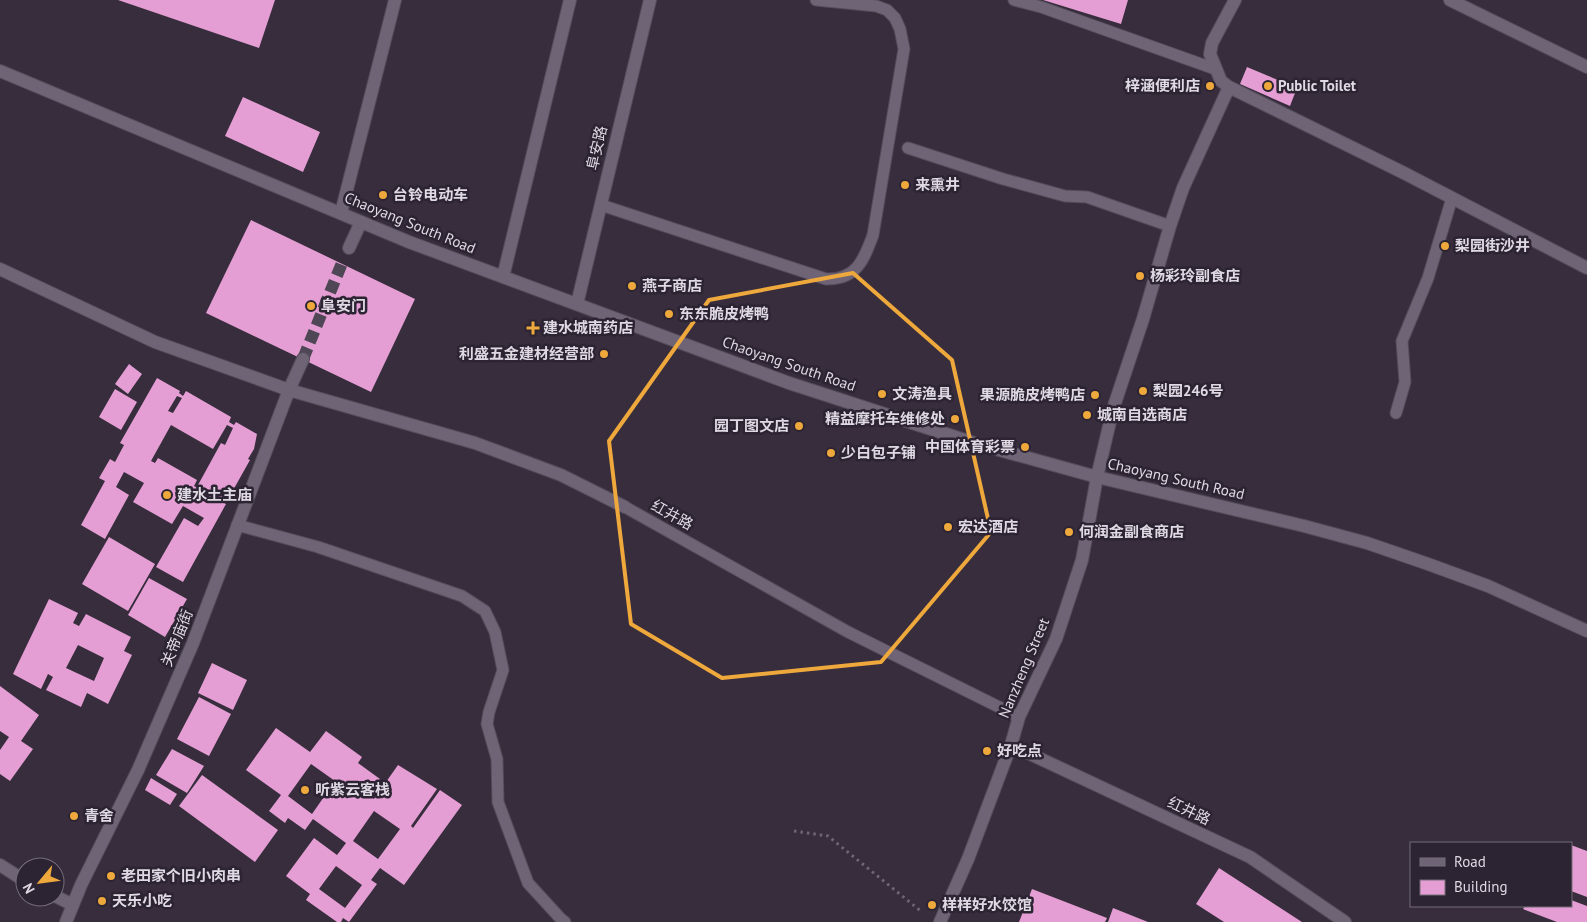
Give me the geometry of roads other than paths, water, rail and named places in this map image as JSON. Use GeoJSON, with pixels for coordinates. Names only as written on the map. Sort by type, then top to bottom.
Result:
{"type":"FeatureCollection","features":[{"type":"Feature","properties":{"kind":"street"},"geometry":{"type":"LineString","coordinates":[[341,214],[393,0]]}},
{"type":"Feature","properties":{"kind":"street"},"geometry":{"type":"LineString","coordinates":[[503,277],[570,0]]}},
{"type":"Feature","properties":{"kind":"street","name":"阜安路"},"geometry":{"type":"LineString","coordinates":[[577,304],[650,0]]}},
{"type":"Feature","properties":{"kind":"street"},"geometry":{"type":"LineString","coordinates":[[1235,0],[1212,43],[1210,54],[1221,82],[1229,88],[1452,198],[1587,268]]}},
{"type":"Feature","properties":{"kind":"street"},"geometry":{"type":"LineString","coordinates":[[1450,0],[1587,67]]}},
{"type":"Feature","properties":{"kind":"street","name":"Chaoyang South Road"},"geometry":{"type":"LineString","coordinates":[[0,71],[341,214],[503,277],[789,383],[974,442],[1097,477],[1304,526],[1367,544],[1488,586],[1587,631]]}},
{"type":"Feature","properties":{"kind":"street","name":"Nanzheng Street"},"geometry":{"type":"LineString","coordinates":[[940,922],[968,859],[1011,745],[1019,717],[1056,639],[1082,560],[1097,477],[1113,409],[1143,319],[1170,226],[1183,188],[1229,88]]}},
{"type":"Feature","properties":{"kind":"street"},"geometry":{"type":"LineString","coordinates":[[349,248],[362,222]]}},
{"type":"Feature","properties":{"kind":"street","name":"红井路"},"geometry":{"type":"LineString","coordinates":[[0,269],[15,278],[155,342],[289,390],[475,444],[561,475],[625,507]]}},
{"type":"Feature","properties":{"kind":"street","name":"关帝庙街"},"geometry":{"type":"LineString","coordinates":[[66,922],[80,885],[138,770],[196,636],[302,360]]}},
{"type":"Feature","properties":{"kind":"street","name":"红井路"},"geometry":{"type":"LineString","coordinates":[[1011,745],[1250,857],[1345,922]]}},
{"type":"Feature","properties":{"kind":"street"},"geometry":{"type":"LineString","coordinates":[[0,865],[15,875]]}},
{"type":"Feature","properties":{"kind":"street"},"geometry":{"type":"LineString","coordinates":[[65,901],[73,905]]}},
{"type":"Feature","properties":{"kind":"lane"},"geometry":{"type":"LineString","coordinates":[[601,204],[826,279],[838,279],[848,275],[857,268],[864,258],[873,235],[904,49],[900,28],[895,18],[887,10],[876,6],[816,0]]}},
{"type":"Feature","properties":{"kind":"lane"},"geometry":{"type":"LineString","coordinates":[[1014,0],[1041,7],[1215,69]]}},
{"type":"Feature","properties":{"kind":"lane"},"geometry":{"type":"LineString","coordinates":[[908,148],[1012,182],[1065,196],[1087,197],[1170,226]]}},
{"type":"Feature","properties":{"kind":"lane"},"geometry":{"type":"LineString","coordinates":[[1396,413],[1405,382],[1402,342],[1428,278],[1452,198]]}},
{"type":"Feature","properties":{"kind":"lane","name":"红井路"},"geometry":{"type":"LineString","coordinates":[[625,507],[848,632],[1019,717]]}},
{"type":"Feature","properties":{"kind":"lane"},"geometry":{"type":"LineString","coordinates":[[238,526],[318,546],[453,592],[485,611],[495,632],[503,670],[487,724],[497,759],[498,802],[528,883],[565,922]]}},
{"type":"Feature","properties":{"kind":"tunnel"},"geometry":{"type":"LineString","coordinates":[[303,359],[342,263]]}},
{"type":"Feature","properties":{"kind":"place","name":"梓涵便利店"},"geometry":{"type":"Point","coordinates":[1210,86]}},
{"type":"Feature","properties":{"kind":"place","name":"Public Toilet"},"geometry":{"type":"Point","coordinates":[1268,86]}},
{"type":"Feature","properties":{"kind":"place","name":"来熏井"},"geometry":{"type":"Point","coordinates":[905,185]}},
{"type":"Feature","properties":{"kind":"place","name":"台铃电动车"},"geometry":{"type":"Point","coordinates":[383,195]}},
{"type":"Feature","properties":{"kind":"place","name":"梨园街沙井"},"geometry":{"type":"Point","coordinates":[1445,246]}},
{"type":"Feature","properties":{"kind":"place","name":"杨彩玲副食店"},"geometry":{"type":"Point","coordinates":[1140,276]}},
{"type":"Feature","properties":{"kind":"place","name":"燕子商店"},"geometry":{"type":"Point","coordinates":[632,286]}},
{"type":"Feature","properties":{"kind":"place","name":"阜安门"},"geometry":{"type":"Point","coordinates":[311,306]}},
{"type":"Feature","properties":{"kind":"place","name":"东东脆皮烤鸭"},"geometry":{"type":"Point","coordinates":[669,314]}},
{"type":"Feature","properties":{"kind":"place","name":"建水城南药店"},"geometry":{"type":"Point","coordinates":[533,328]}},
{"type":"Feature","properties":{"kind":"place","name":"利盛五金建材经营部"},"geometry":{"type":"Point","coordinates":[604,354]}},
{"type":"Feature","properties":{"kind":"place","name":"梨园246号"},"geometry":{"type":"Point","coordinates":[1143,391]}},
{"type":"Feature","properties":{"kind":"place","name":"文涛渔具"},"geometry":{"type":"Point","coordinates":[882,394]}},
{"type":"Feature","properties":{"kind":"place","name":"果源脆皮烤鸭店"},"geometry":{"type":"Point","coordinates":[1095,395]}},
{"type":"Feature","properties":{"kind":"place","name":"城南自选商店"},"geometry":{"type":"Point","coordinates":[1087,415]}},
{"type":"Feature","properties":{"kind":"place","name":"精益摩托车维修处"},"geometry":{"type":"Point","coordinates":[955,419]}},
{"type":"Feature","properties":{"kind":"place","name":"园丁图文店"},"geometry":{"type":"Point","coordinates":[799,426]}},
{"type":"Feature","properties":{"kind":"place","name":"中国体育彩票"},"geometry":{"type":"Point","coordinates":[1025,447]}},
{"type":"Feature","properties":{"kind":"place","name":"少白包子铺"},"geometry":{"type":"Point","coordinates":[831,453]}},
{"type":"Feature","properties":{"kind":"place","name":"建水土主庙"},"geometry":{"type":"Point","coordinates":[167,495]}},
{"type":"Feature","properties":{"kind":"place","name":"宏达酒店"},"geometry":{"type":"Point","coordinates":[948,527]}},
{"type":"Feature","properties":{"kind":"place","name":"何润金副食商店"},"geometry":{"type":"Point","coordinates":[1069,532]}},
{"type":"Feature","properties":{"kind":"place","name":"好吃点"},"geometry":{"type":"Point","coordinates":[987,751]}},
{"type":"Feature","properties":{"kind":"place","name":"听紫云客栈"},"geometry":{"type":"Point","coordinates":[305,790]}},
{"type":"Feature","properties":{"kind":"place","name":"青舍"},"geometry":{"type":"Point","coordinates":[74,816]}},
{"type":"Feature","properties":{"kind":"place","name":"老田家个旧小肉串"},"geometry":{"type":"Point","coordinates":[111,876]}},
{"type":"Feature","properties":{"kind":"place","name":"天乐小吃"},"geometry":{"type":"Point","coordinates":[102,901]}},
{"type":"Feature","properties":{"kind":"place","name":"样样好水饺馆"},"geometry":{"type":"Point","coordinates":[932,905]}}]}
